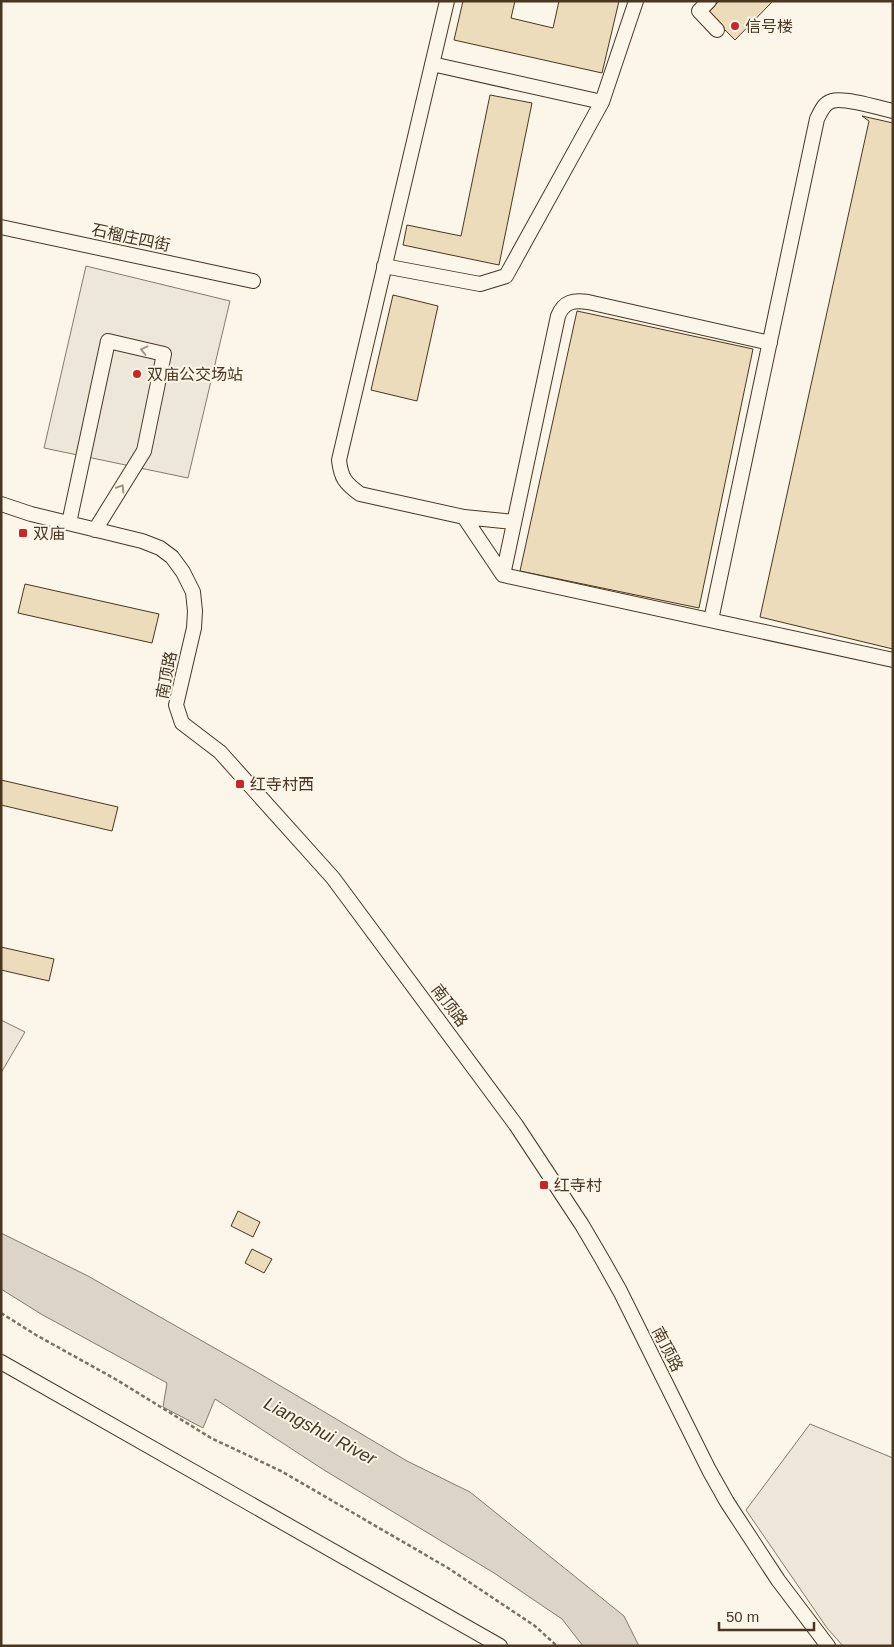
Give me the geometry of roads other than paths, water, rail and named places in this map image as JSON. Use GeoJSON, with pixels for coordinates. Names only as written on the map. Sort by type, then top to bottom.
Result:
{"type":"FeatureCollection","features":[{"type":"Feature","properties":{"kind":"street"},"geometry":{"type":"LineString","coordinates":[[447,1],[339,460],[340,473],[348,485],[360,494],[464,517],[514,522]]}},
{"type":"Feature","properties":{"kind":"street"},"geometry":{"type":"LineString","coordinates":[[384,266],[480,284],[506,276],[602,102],[636,1]]}},
{"type":"Feature","properties":{"kind":"street"},"geometry":{"type":"LineString","coordinates":[[709,1],[699,12],[716,30]]}},
{"type":"Feature","properties":{"kind":"street"},"geometry":{"type":"LineString","coordinates":[[432,64],[602,102]]}},
{"type":"Feature","properties":{"kind":"street"},"geometry":{"type":"LineString","coordinates":[[711,620],[817,119],[822,107],[832,101],[844,100],[893,111]]}},
{"type":"Feature","properties":{"kind":"street","name":"石榴庄四街"},"geometry":{"type":"LineString","coordinates":[[1,227],[253,281]]}},
{"type":"Feature","properties":{"kind":"street"},"geometry":{"type":"LineString","coordinates":[[502,575],[558,316],[565,304],[572,300],[588,302],[770,343]]}},
{"type":"Feature","properties":{"kind":"street"},"geometry":{"type":"LineString","coordinates":[[69,524],[108,341],[164,354],[144,451],[95,530]]}},
{"type":"Feature","properties":{"kind":"street","name":"南顶路"},"geometry":{"type":"LineString","coordinates":[[1,504],[69,524],[142,540],[160,548],[172,557],[183,572],[193,592],[195,611],[194,628],[176,705],[182,723],[220,752],[333,878],[516,1125],[582,1225],[620,1291],[709,1470],[727,1502],[778,1580],[828,1646]]}},
{"type":"Feature","properties":{"kind":"street"},"geometry":{"type":"LineString","coordinates":[[464,517],[502,575],[893,660]]}},
{"type":"Feature","properties":{"kind":"street"},"geometry":{"type":"LineString","coordinates":[[1,1362],[500,1646]]}},
{"type":"Feature","properties":{"kind":"water","name":"Liangshui River"},"geometry":{"type":"Polygon","coordinates":[[[1,1233],[88,1276],[262,1375],[407,1461],[470,1492],[624,1616],[639,1646],[583,1646],[562,1619],[494,1573],[324,1470],[215,1399],[203,1428],[163,1407],[167,1383],[41,1314],[1,1289],[1,1233]]]}},
{"type":"Feature","properties":{"kind":"place","name":"信号楼"},"geometry":{"type":"Point","coordinates":[735,26]}},
{"type":"Feature","properties":{"kind":"place","name":"双庙公交场站"},"geometry":{"type":"Point","coordinates":[137,374]}},
{"type":"Feature","properties":{"kind":"place","name":"双庙"},"geometry":{"type":"Point","coordinates":[23,533]}},
{"type":"Feature","properties":{"kind":"place","name":"红寺村西"},"geometry":{"type":"Point","coordinates":[240,784]}},
{"type":"Feature","properties":{"kind":"place","name":"红寺村"},"geometry":{"type":"Point","coordinates":[544,1185]}}]}
